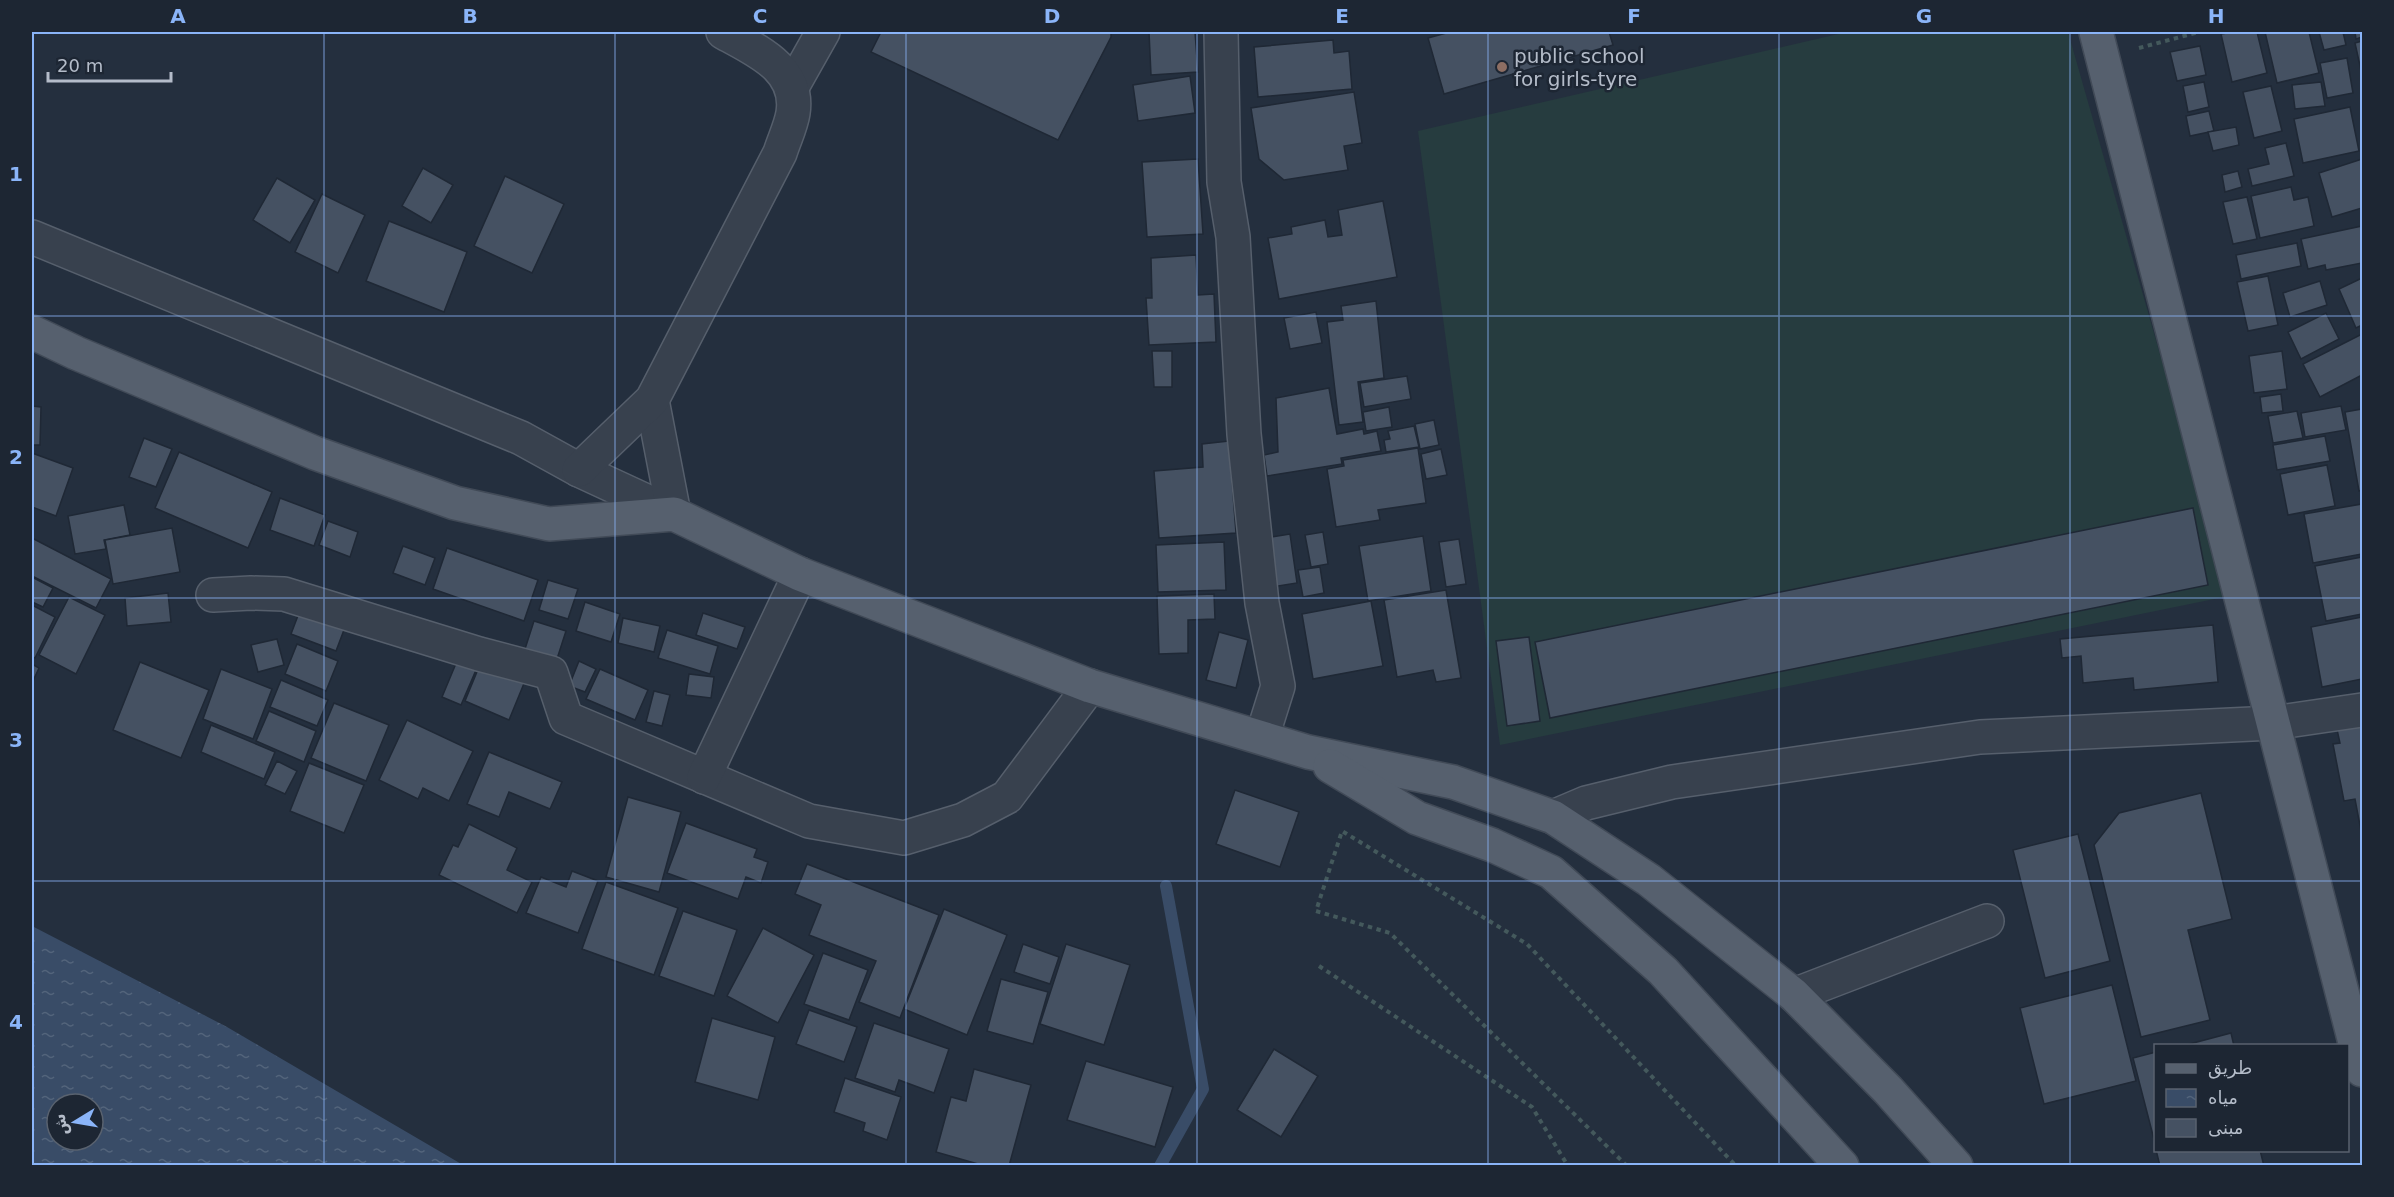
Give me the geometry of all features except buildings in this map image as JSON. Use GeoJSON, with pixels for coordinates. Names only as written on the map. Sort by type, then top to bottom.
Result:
{"type":"FeatureCollection","features":[{"type":"Feature","properties":{"kind":"main road"},"geometry":{"type":"LineString","coordinates":[[2099,45],[2362,1070]]}},
{"type":"Feature","properties":{"kind":"main road"},"geometry":{"type":"LineString","coordinates":[[32,332],[315,453],[455,503],[549,524],[674,514],[800,574],[1090,686],[1308,752],[1453,782],[1553,818],[1649,880],[1794,995],[1888,1090],[1956,1166]]}},
{"type":"Feature","properties":{"kind":"main road"},"geometry":{"type":"LineString","coordinates":[[1308,752],[1418,818],[1492,845],[1551,872],[1663,971],[1842,1166]]}},
{"type":"Feature","properties":{"kind":"street"},"geometry":{"type":"LineString","coordinates":[[723,32],[772,59],[792,87]]}},
{"type":"Feature","properties":{"kind":"street"},"geometry":{"type":"LineString","coordinates":[[579,470],[652,400],[780,153],[793,113],[792,87],[823,32]]}},
{"type":"Feature","properties":{"kind":"street"},"geometry":{"type":"LineString","coordinates":[[1221,32],[1224,182],[1233,237],[1244,434],[1262,603],[1278,686],[1262,737]]}},
{"type":"Feature","properties":{"kind":"street"},"geometry":{"type":"LineString","coordinates":[[32,237],[520,438],[579,470],[674,514]]}},
{"type":"Feature","properties":{"kind":"street"},"geometry":{"type":"LineString","coordinates":[[652,400],[674,514]]}},
{"type":"Feature","properties":{"kind":"street"},"geometry":{"type":"LineString","coordinates":[[704,777],[800,574]]}},
{"type":"Feature","properties":{"kind":"street"},"geometry":{"type":"LineString","coordinates":[[213,595],[284,594],[479,654],[551,673],[566,718],[809,821],[904,838],[963,820],[1007,797],[1090,686]]}},
{"type":"Feature","properties":{"kind":"street"},"geometry":{"type":"LineString","coordinates":[[1553,818],[1586,803],[1671,782],[1980,737],[2274,723],[2362,710]]}},
{"type":"Feature","properties":{"kind":"street"},"geometry":{"type":"LineString","coordinates":[[1794,995],[1987,921]]}},
{"type":"Feature","properties":{"kind":"path"},"geometry":{"type":"LineString","coordinates":[[2099,45],[2199,32]]}},
{"type":"Feature","properties":{"kind":"path"},"geometry":{"type":"LineString","coordinates":[[1627,1166],[1390,933],[1316,911],[1342,831],[1527,944],[1736,1166]]}},
{"type":"Feature","properties":{"kind":"path"},"geometry":{"type":"LineString","coordinates":[[1319,966],[1532,1107],[1568,1166]]}},
{"type":"Feature","properties":{"kind":"green space"},"geometry":{"type":"Polygon","coordinates":[[[1847,32],[2068,32],[2229,596],[1500,745],[1418,131],[1847,32]]]}},
{"type":"Feature","properties":{"kind":"water"},"geometry":{"type":"Polygon","coordinates":[[[32,926],[227,1027],[463,1165],[32,1165],[32,926]]]}},
{"type":"Feature","properties":{"kind":"waterway"},"geometry":{"type":"LineString","coordinates":[[1160,1166],[1203,1089],[1166,886]]}},
{"type":"Feature","properties":{"kind":"place","name":"public school for girls-tyre"},"geometry":{"type":"Point","coordinates":[1502,67]}}]}
